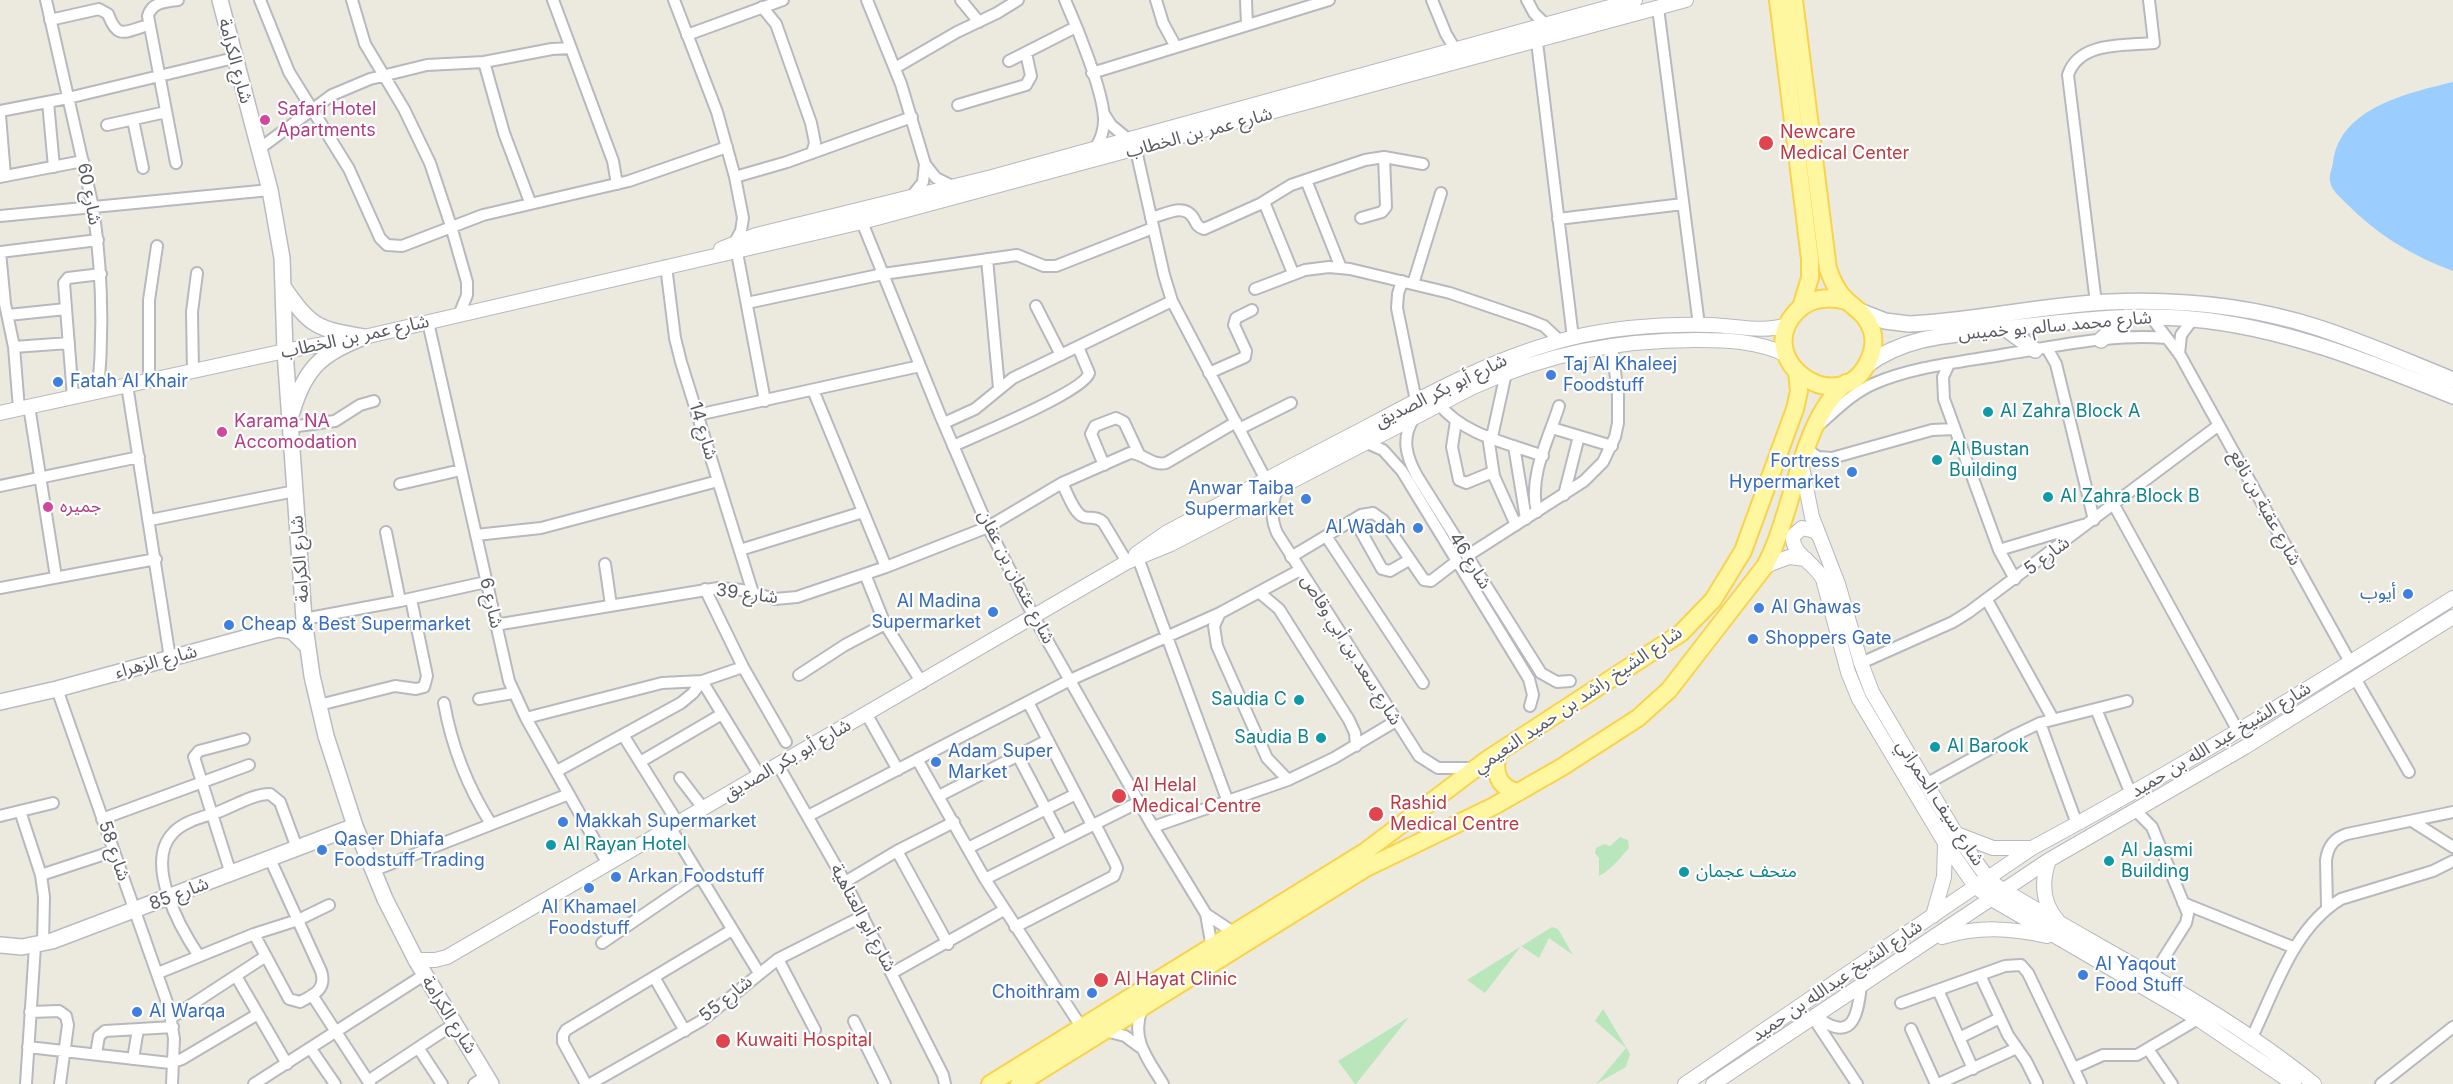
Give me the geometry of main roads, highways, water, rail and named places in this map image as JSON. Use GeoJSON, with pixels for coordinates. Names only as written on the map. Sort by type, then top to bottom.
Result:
{"type":"FeatureCollection","features":[{"type":"Feature","properties":{"kind":"main road","name":"شارع الكرامة"},"geometry":{"type":"LineString","coordinates":[[220,0],[270,190],[282,258],[285,351],[304,619],[319,705],[335,766],[372,871],[416,960],[484,1081]]}},
{"type":"Feature","properties":{"kind":"main road"},"geometry":{"type":"LineString","coordinates":[[1777,3],[1810,258],[1810,279],[1801,307],[1788,325],[1785,335],[1786,355],[1797,372],[1815,384],[1836,386],[1854,379],[1867,365],[1873,344],[1869,322],[1862,312],[1846,301],[1832,280],[1826,263],[1794,0]]}},
{"type":"Feature","properties":{"kind":"main road"},"geometry":{"type":"LineString","coordinates":[[284,288],[304,315],[320,327],[364,337],[333,350],[317,363],[299,389],[290,424]]}},
{"type":"Feature","properties":{"kind":"main road"},"geometry":{"type":"LineString","coordinates":[[1801,307],[1823,298],[1846,301]]}},
{"type":"Feature","properties":{"kind":"main road","name":"شارع محمد سالم بو خميس"},"geometry":{"type":"LineString","coordinates":[[1862,312],[1885,321],[1915,323],[2096,303],[2161,302],[2200,305],[2284,319],[2318,328],[2453,380]]}},
{"type":"Feature","properties":{"kind":"main road"},"geometry":{"type":"LineString","coordinates":[[2101,340],[2126,317]]}},
{"type":"Feature","properties":{"kind":"main road","name":"شارع محمد سالم بو خميس"},"geometry":{"type":"LineString","coordinates":[[1867,365],[1893,348],[1910,342],[2006,329],[2126,317],[2193,319],[2304,340],[2368,362],[2453,396]]}},
{"type":"Feature","properties":{"kind":"main road"},"geometry":{"type":"LineString","coordinates":[[2006,329],[2041,349]]}},
{"type":"Feature","properties":{"kind":"main road","name":"شارع الشيخ راشد بن حميد النعيمي"},"geometry":{"type":"LineString","coordinates":[[990,1084],[1236,934],[1380,842],[1476,768],[1670,642],[1696,620],[1713,600],[1734,568],[1751,534],[1798,400],[1797,372]]}},
{"type":"Feature","properties":{"kind":"main road","name":"شارع الشيخ راشد بن حميد النعيمي"},"geometry":{"type":"LineString","coordinates":[[1019,1084],[1366,868],[1398,851],[1452,828],[1519,792],[1623,729],[1659,700],[1752,586],[1765,566],[1776,544],[1814,429],[1826,403],[1846,383]]}},
{"type":"Feature","properties":{"kind":"main road","name":"شارع الزهراء"},"geometry":{"type":"LineString","coordinates":[[3,703],[278,629],[292,631],[307,646]]}},
{"type":"Feature","properties":{"kind":"main road"},"geometry":{"type":"LineString","coordinates":[[1499,752],[1497,775],[1506,788],[1519,792]]}},
{"type":"Feature","properties":{"kind":"main road","name":"شارع 85"},"geometry":{"type":"LineString","coordinates":[[0,945],[39,945],[135,911],[355,826]]}},
{"type":"Feature","properties":{"kind":"water"},"geometry":{"type":"Polygon","coordinates":[[[2453,82],[2453,271],[2409,251],[2382,234],[2339,196],[2332,187],[2330,179],[2338,144],[2348,129],[2362,116],[2397,98],[2453,82]]]}},
{"type":"Feature","properties":{"kind":"place","name":"Safari Hotel Apartments"},"geometry":{"type":"Point","coordinates":[265,120]}},
{"type":"Feature","properties":{"kind":"place","name":"Newcare Medical Center"},"geometry":{"type":"Point","coordinates":[1766,143]}},
{"type":"Feature","properties":{"kind":"place","name":"Taj Al Khaleej Foodstuff"},"geometry":{"type":"Point","coordinates":[1551,375]}},
{"type":"Feature","properties":{"kind":"place","name":"Fatah Al Khair"},"geometry":{"type":"Point","coordinates":[58,382]}},
{"type":"Feature","properties":{"kind":"place","name":"Al Zahra Block A"},"geometry":{"type":"Point","coordinates":[1988,412]}},
{"type":"Feature","properties":{"kind":"place","name":"Karama NA Accomodation"},"geometry":{"type":"Point","coordinates":[222,432]}},
{"type":"Feature","properties":{"kind":"place","name":"Al Bustan Building"},"geometry":{"type":"Point","coordinates":[1937,460]}},
{"type":"Feature","properties":{"kind":"place","name":"Fortress Hypermarket"},"geometry":{"type":"Point","coordinates":[1852,472]}},
{"type":"Feature","properties":{"kind":"place","name":"Al Zahra Block B"},"geometry":{"type":"Point","coordinates":[2048,497]}},
{"type":"Feature","properties":{"kind":"place","name":"Anwar Taiba Supermarket"},"geometry":{"type":"Point","coordinates":[1306,499]}},
{"type":"Feature","properties":{"kind":"place","name":"جميره"},"geometry":{"type":"Point","coordinates":[48,507]}},
{"type":"Feature","properties":{"kind":"place","name":"Al Wadah"},"geometry":{"type":"Point","coordinates":[1418,528]}},
{"type":"Feature","properties":{"kind":"place","name":"أيوب"},"geometry":{"type":"Point","coordinates":[2408,594]}},
{"type":"Feature","properties":{"kind":"place","name":"Al Ghawas"},"geometry":{"type":"Point","coordinates":[1759,608]}},
{"type":"Feature","properties":{"kind":"place","name":"Al Madina Supermarket"},"geometry":{"type":"Point","coordinates":[993,612]}},
{"type":"Feature","properties":{"kind":"place","name":"Cheap & Best Supermarket"},"geometry":{"type":"Point","coordinates":[229,625]}},
{"type":"Feature","properties":{"kind":"place","name":"Shoppers Gate"},"geometry":{"type":"Point","coordinates":[1753,639]}},
{"type":"Feature","properties":{"kind":"place","name":"Saudia C"},"geometry":{"type":"Point","coordinates":[1299,700]}},
{"type":"Feature","properties":{"kind":"place","name":"Saudia B"},"geometry":{"type":"Point","coordinates":[1321,738]}},
{"type":"Feature","properties":{"kind":"place","name":"Al Barook"},"geometry":{"type":"Point","coordinates":[1935,747]}},
{"type":"Feature","properties":{"kind":"place","name":"Adam Super Market"},"geometry":{"type":"Point","coordinates":[936,762]}},
{"type":"Feature","properties":{"kind":"place","name":"Al Helal Medical Centre"},"geometry":{"type":"Point","coordinates":[1119,796]}},
{"type":"Feature","properties":{"kind":"place","name":"Rashid Medical Centre"},"geometry":{"type":"Point","coordinates":[1376,814]}},
{"type":"Feature","properties":{"kind":"place","name":"Makkah Supermarket"},"geometry":{"type":"Point","coordinates":[563,822]}},
{"type":"Feature","properties":{"kind":"place","name":"Al Rayan Hotel"},"geometry":{"type":"Point","coordinates":[551,845]}},
{"type":"Feature","properties":{"kind":"place","name":"Qaser Dhiafa Foodstuff Trading"},"geometry":{"type":"Point","coordinates":[322,850]}},
{"type":"Feature","properties":{"kind":"place","name":"Al Jasmi Building"},"geometry":{"type":"Point","coordinates":[2109,861]}},
{"type":"Feature","properties":{"kind":"place","name":"متحف عجمان"},"geometry":{"type":"Point","coordinates":[1684,872]}},
{"type":"Feature","properties":{"kind":"place","name":"Arkan Foodstuff"},"geometry":{"type":"Point","coordinates":[616,877]}},
{"type":"Feature","properties":{"kind":"place","name":"Al Khamael Foodstuff"},"geometry":{"type":"Point","coordinates":[589,888]}},
{"type":"Feature","properties":{"kind":"place","name":"Al Yaqout Food Stuff"},"geometry":{"type":"Point","coordinates":[2083,975]}},
{"type":"Feature","properties":{"kind":"place","name":"Al Hayat Clinic"},"geometry":{"type":"Point","coordinates":[1101,980]}},
{"type":"Feature","properties":{"kind":"place","name":"Choithram"},"geometry":{"type":"Point","coordinates":[1092,993]}},
{"type":"Feature","properties":{"kind":"place","name":"Al Warqa"},"geometry":{"type":"Point","coordinates":[137,1012]}},
{"type":"Feature","properties":{"kind":"place","name":"Kuwaiti Hospital"},"geometry":{"type":"Point","coordinates":[723,1041]}}]}
